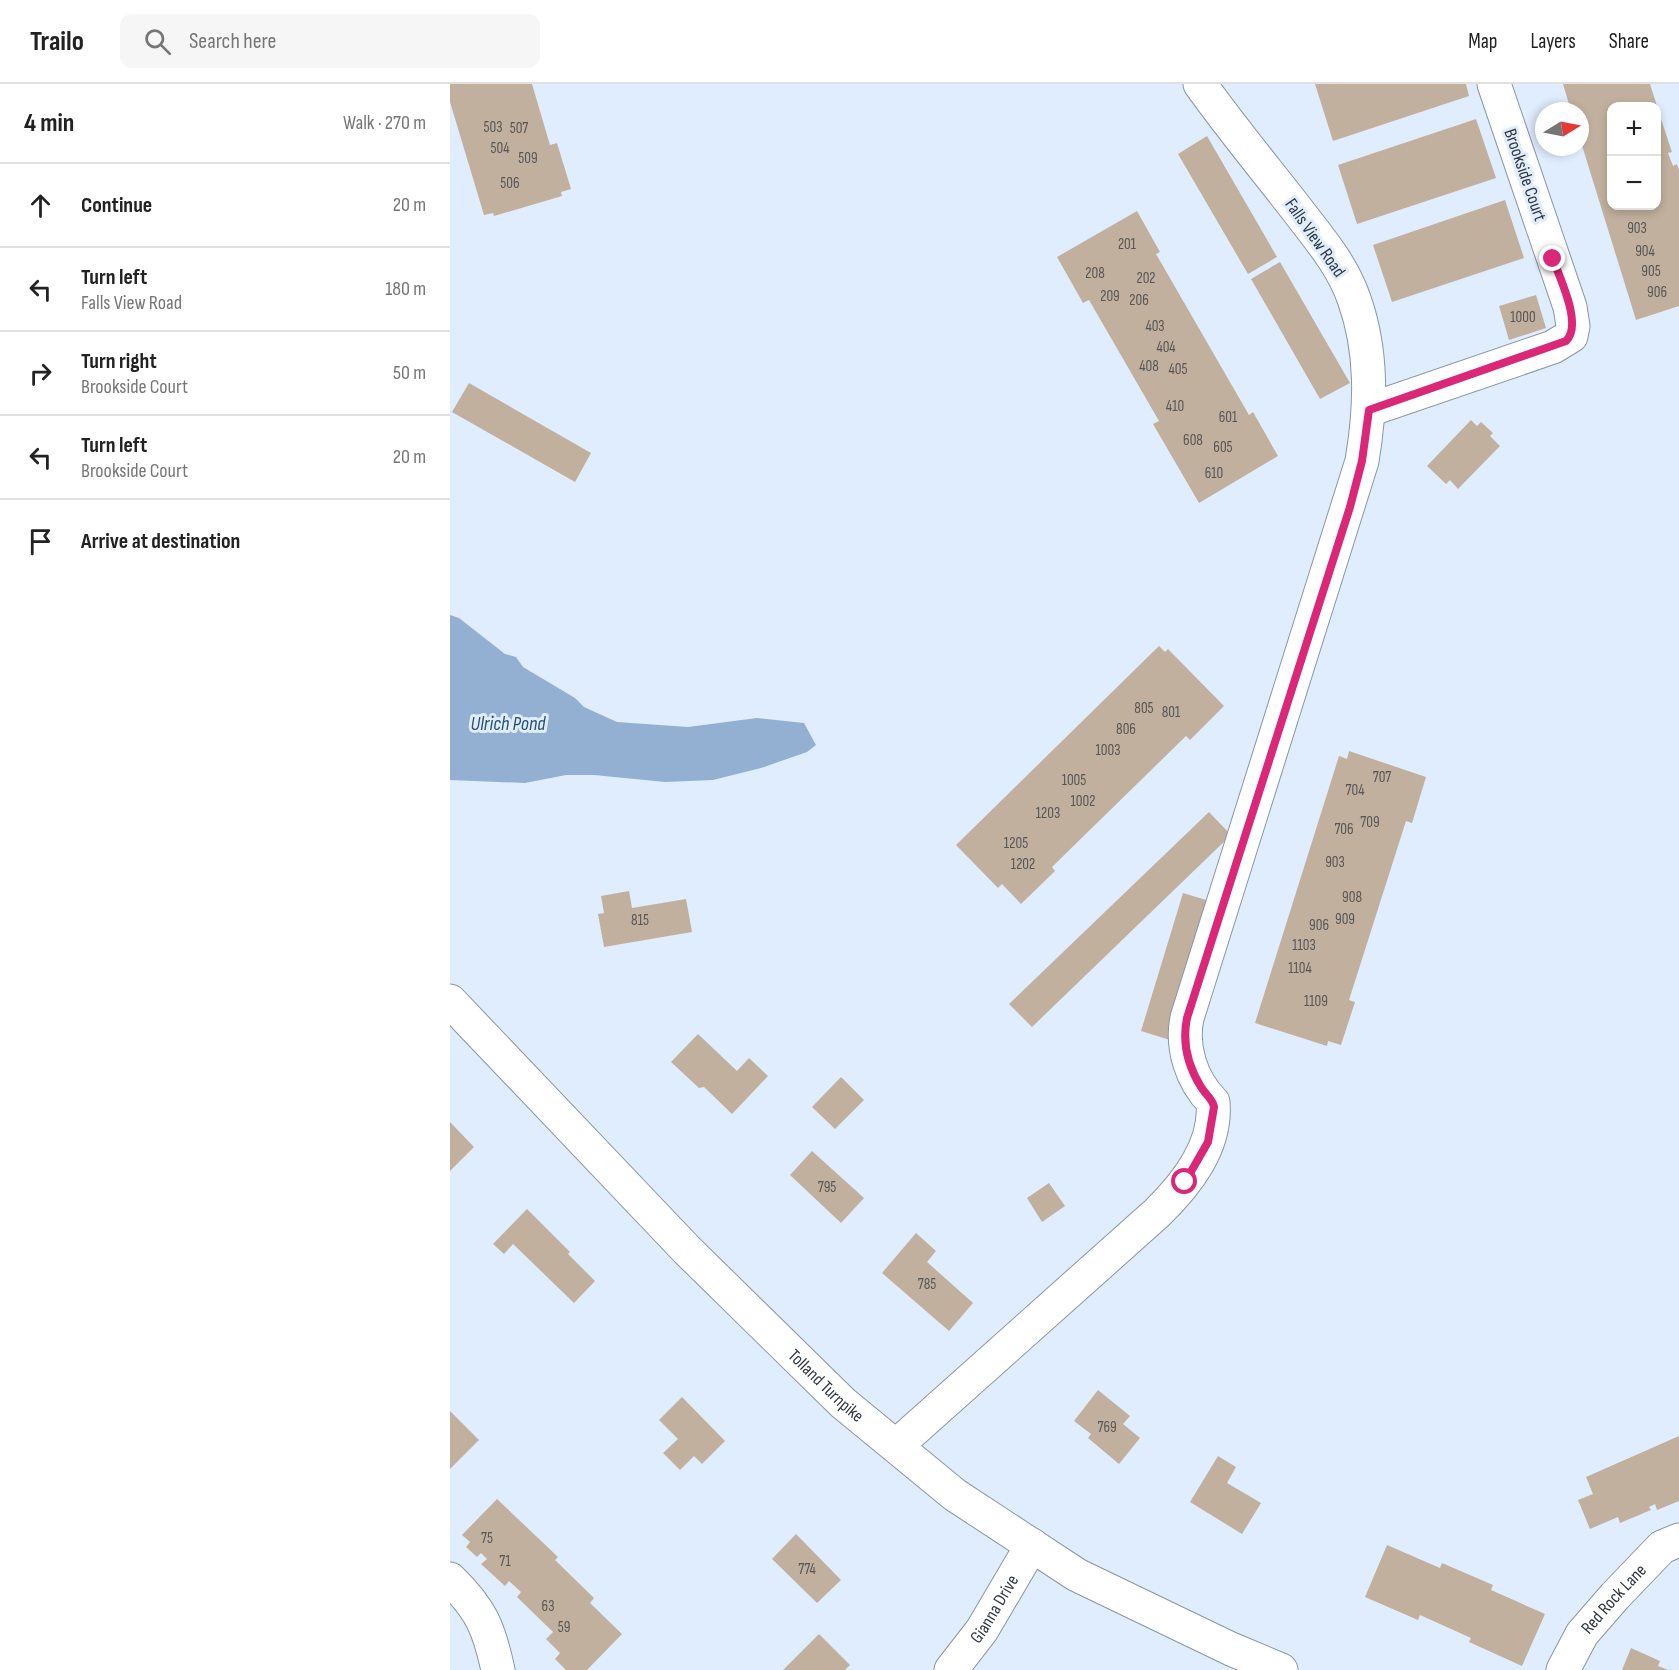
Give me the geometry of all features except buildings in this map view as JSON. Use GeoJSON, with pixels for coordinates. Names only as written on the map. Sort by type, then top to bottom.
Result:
{"type":"FeatureCollection","features":[{"type":"Feature","properties":{"kind":"street","name":"Falls View Road"},"geometry":{"type":"LineString","coordinates":[[896,1446],[1163,1208],[1185,1182],[1206,1147],[1211,1130],[1213,1102],[1196,1079],[1188,1056],[1185,1037],[1187,1018],[1352,501],[1362,461],[1369,410],[1369,379],[1364,335],[1354,297],[1343,274],[1324,245],[1200,84]]}},
{"type":"Feature","properties":{"kind":"street","name":"Brookside Court"},"geometry":{"type":"LineString","coordinates":[[1369,410],[1553,347],[1570,336],[1573,326],[1570,308],[1494,84]]}},
{"type":"Feature","properties":{"kind":"street","name":"Tolland Turnpike"},"geometry":{"type":"LineString","coordinates":[[450,1001],[687,1250],[843,1403],[955,1495],[1077,1575],[1231,1649],[1281,1670]]}},
{"type":"Feature","properties":{"kind":"street","name":"Red Rock Lane"},"geometry":{"type":"LineString","coordinates":[[1563,1670],[1582,1634],[1615,1596],[1662,1547],[1679,1539]]}},
{"type":"Feature","properties":{"kind":"street","name":"Gianna Drive"},"geometry":{"type":"LineString","coordinates":[[951,1670],[982,1630],[1032,1545]]}},
{"type":"Feature","properties":{"kind":"street"},"geometry":{"type":"LineString","coordinates":[[450,1579],[479,1611],[490,1631],[498,1670]]}},
{"type":"Feature","properties":{"kind":"water","name":"Ulrich Pond"},"geometry":{"type":"Polygon","coordinates":[[[450,615],[459,618],[505,654],[516,657],[523,667],[575,698],[584,707],[617,722],[688,727],[757,718],[804,723],[816,745],[807,752],[761,768],[713,780],[665,782],[594,775],[566,775],[525,783],[450,780],[450,615]]]}},
{"type":"Feature","properties":{"kind":"route"},"geometry":{"type":"LineString","coordinates":[[1185,1182],[1208,1142],[1214,1107],[1213,1102],[1196,1079],[1188,1056],[1185,1043],[1187,1018],[1350,507],[1366,441],[1369,410],[1566,341],[1573,329],[1573,322],[1553,259]]}}]}
